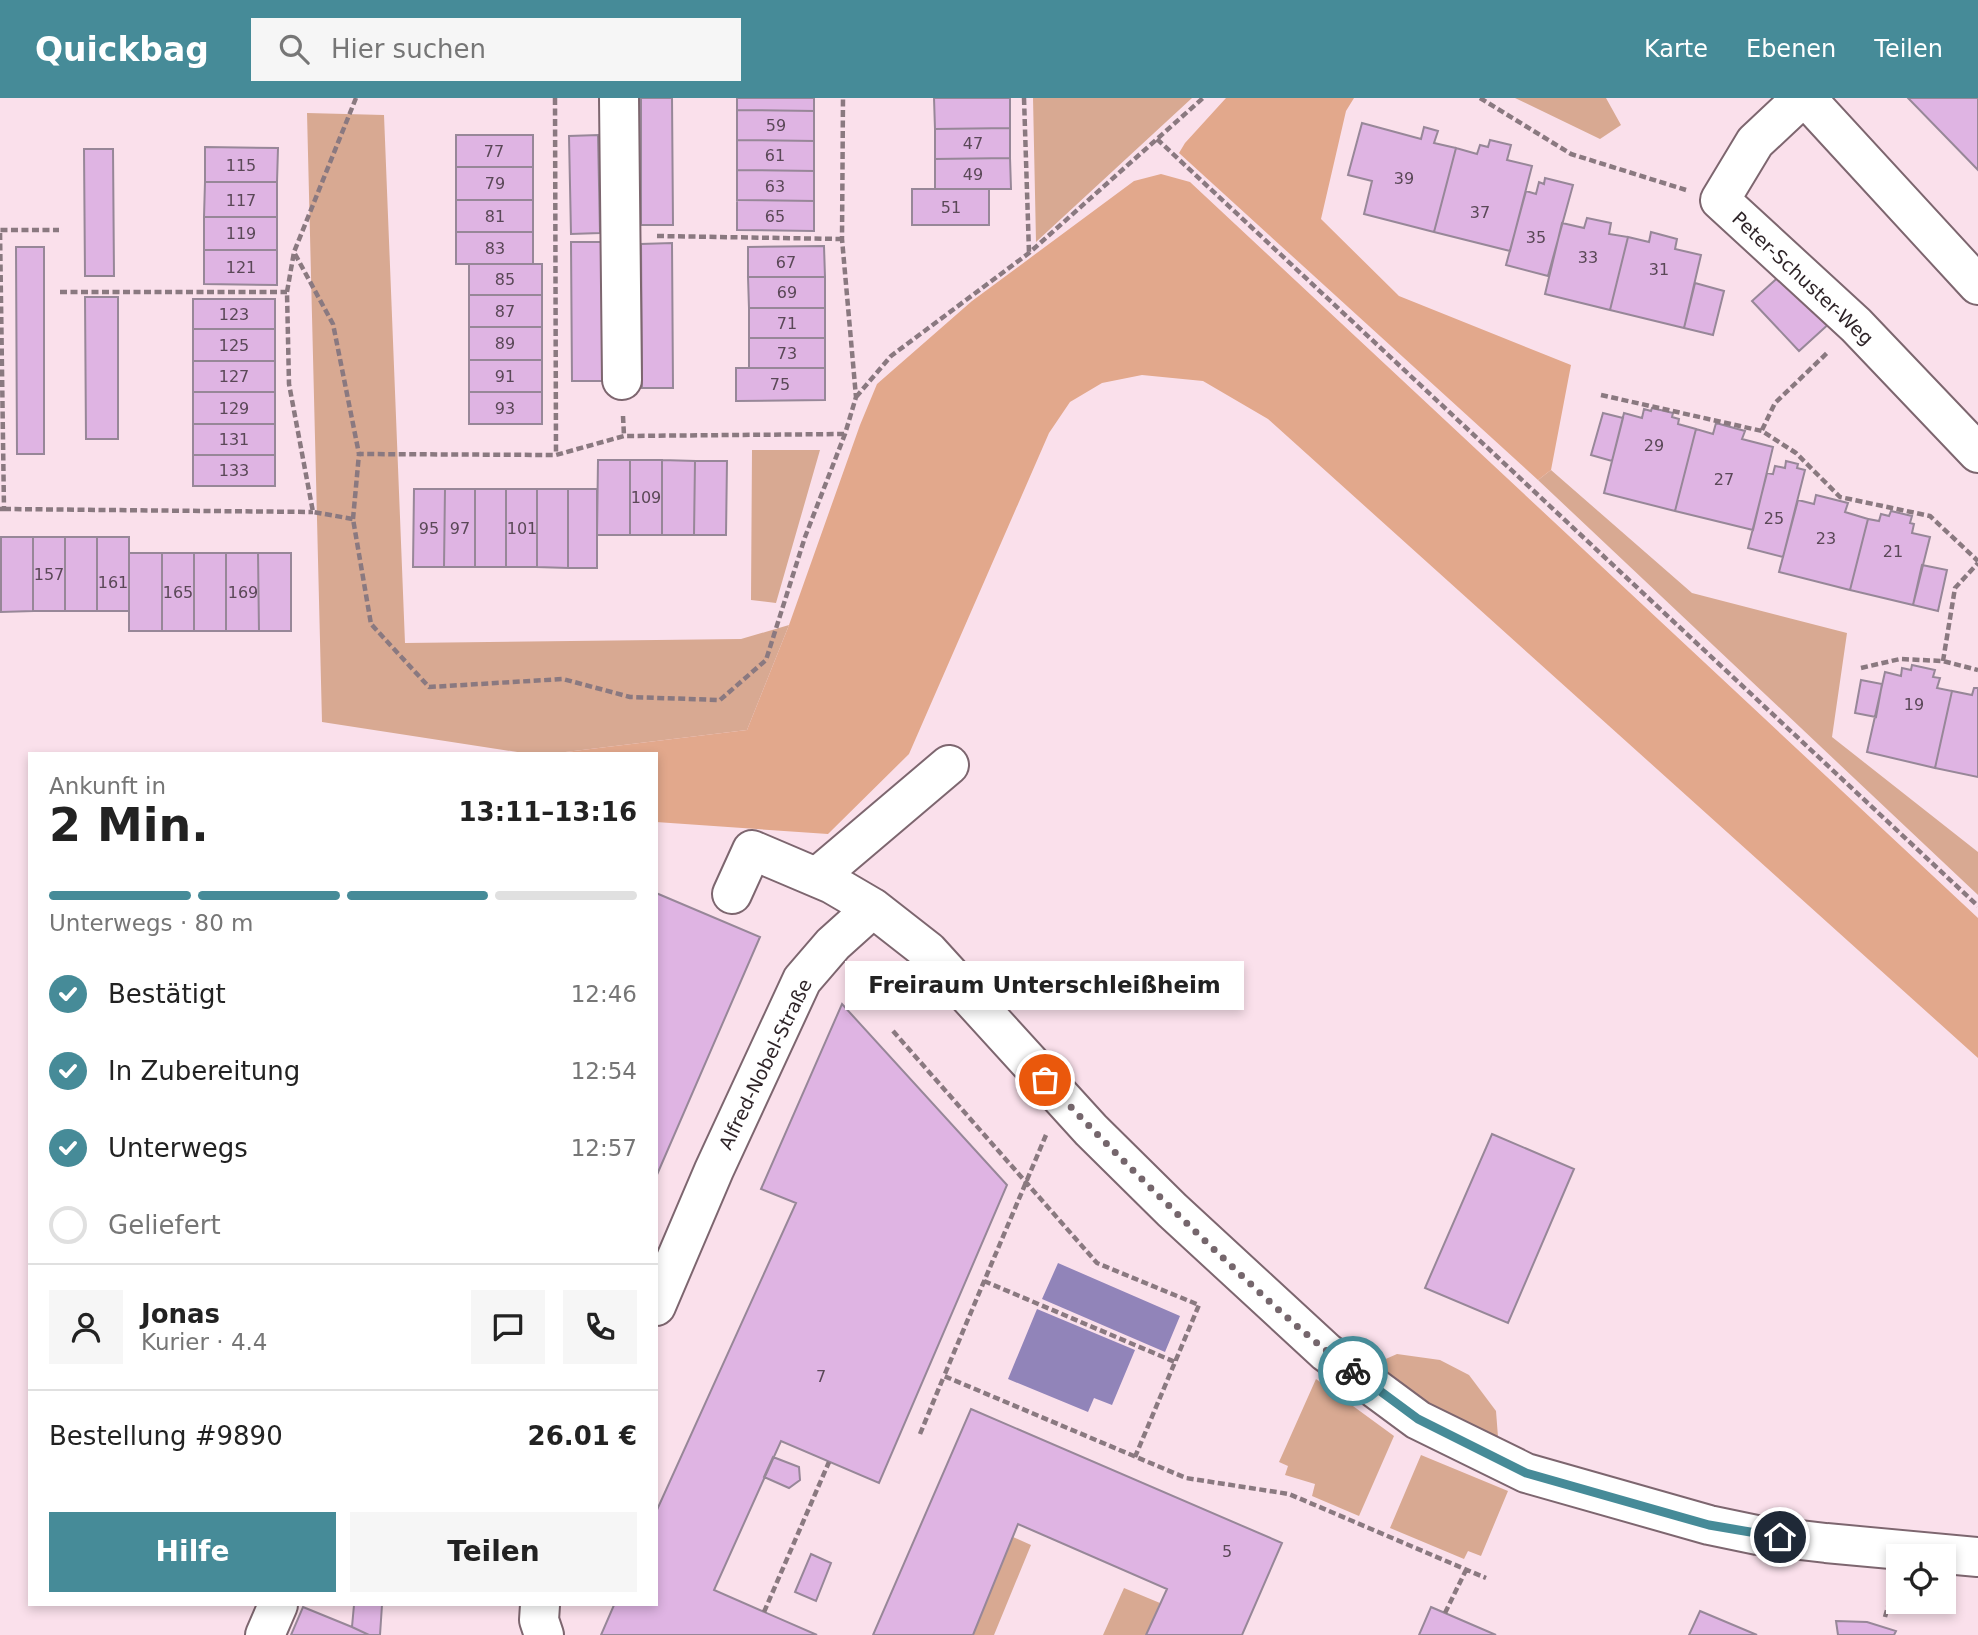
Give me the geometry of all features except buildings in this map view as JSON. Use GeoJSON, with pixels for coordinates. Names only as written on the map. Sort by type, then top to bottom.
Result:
{"type":"FeatureCollection","features":[{"type":"Feature","properties":{"kind":"street"},"geometry":{"type":"LineString","coordinates":[[619,98],[622,380]]}},
{"type":"Feature","properties":{"kind":"street"},"geometry":{"type":"LineString","coordinates":[[1804,98],[1978,285]]}},
{"type":"Feature","properties":{"kind":"street","name":"Peter-Schuster-Weg"},"geometry":{"type":"LineString","coordinates":[[1804,98],[1755,142],[1720,200],[1856,325],[1978,453]]}},
{"type":"Feature","properties":{"kind":"street"},"geometry":{"type":"LineString","coordinates":[[817,877],[949,765]]}},
{"type":"Feature","properties":{"kind":"street"},"geometry":{"type":"LineString","coordinates":[[732,894],[752,850],[817,877],[873,908],[928,951],[1062,1098],[1172,1210],[1306,1334],[1336,1359],[1430,1426],[1526,1473],[1709,1525],[1757,1535],[1978,1557]]}},
{"type":"Feature","properties":{"kind":"street","name":"Alfred-Nobel-Straße"},"geometry":{"type":"LineString","coordinates":[[658,1301],[802,980],[833,944],[873,908]]}},
{"type":"Feature","properties":{"kind":"street"},"geometry":{"type":"LineString","coordinates":[[265,1635],[278,1606]]}},
{"type":"Feature","properties":{"kind":"street"},"geometry":{"type":"LineString","coordinates":[[540,1606],[539,1620],[544,1635]]}},
{"type":"Feature","properties":{"kind":"path"},"geometry":{"type":"LineString","coordinates":[[313,512],[289,384],[288,292],[294,252],[356,98]]}},
{"type":"Feature","properties":{"kind":"path"},"geometry":{"type":"LineString","coordinates":[[555,98],[556,455]]}},
{"type":"Feature","properties":{"kind":"path"},"geometry":{"type":"LineString","coordinates":[[294,252],[333,324],[359,454],[353,519],[371,624],[429,687],[563,679],[630,697],[720,700],[766,660],[805,537],[845,434],[856,397],[842,239],[843,98]]}},
{"type":"Feature","properties":{"kind":"path"},"geometry":{"type":"LineString","coordinates":[[1024,98],[1029,253]]}},
{"type":"Feature","properties":{"kind":"path"},"geometry":{"type":"LineString","coordinates":[[856,397],[891,356],[1029,253],[1203,98]]}},
{"type":"Feature","properties":{"kind":"path"},"geometry":{"type":"LineString","coordinates":[[1480,98],[1572,153],[1720,200]]}},
{"type":"Feature","properties":{"kind":"path"},"geometry":{"type":"LineString","coordinates":[[1157,139],[1978,906]]}},
{"type":"Feature","properties":{"kind":"path"},"geometry":{"type":"LineString","coordinates":[[59,230],[0,230],[2,509],[313,512],[353,519]]}},
{"type":"Feature","properties":{"kind":"path"},"geometry":{"type":"LineString","coordinates":[[620,235],[842,239]]}},
{"type":"Feature","properties":{"kind":"path"},"geometry":{"type":"LineString","coordinates":[[60,292],[288,292]]}},
{"type":"Feature","properties":{"kind":"path"},"geometry":{"type":"LineString","coordinates":[[1762,430],[1775,403],[1856,325]]}},
{"type":"Feature","properties":{"kind":"path"},"geometry":{"type":"LineString","coordinates":[[1601,395],[1762,430],[1796,453],[1840,497],[1930,516],[1978,562],[1955,588],[1943,662]]}},
{"type":"Feature","properties":{"kind":"path"},"geometry":{"type":"LineString","coordinates":[[359,454],[556,455],[624,436],[845,434]]}},
{"type":"Feature","properties":{"kind":"path"},"geometry":{"type":"LineString","coordinates":[[1861,668],[1900,659],[1943,662],[1978,670]]}},
{"type":"Feature","properties":{"kind":"path"},"geometry":{"type":"LineString","coordinates":[[892,1031],[1097,1263],[1199,1305],[1135,1457]]}},
{"type":"Feature","properties":{"kind":"path"},"geometry":{"type":"LineString","coordinates":[[920,1434],[1062,1098]]}},
{"type":"Feature","properties":{"kind":"path"},"geometry":{"type":"LineString","coordinates":[[984,1281],[1175,1362]]}},
{"type":"Feature","properties":{"kind":"path"},"geometry":{"type":"LineString","coordinates":[[944,1376],[1186,1478],[1289,1494],[1486,1578]]}},
{"type":"Feature","properties":{"kind":"path"},"geometry":{"type":"LineString","coordinates":[[764,1612],[829,1462]]}},
{"type":"Feature","properties":{"kind":"path"},"geometry":{"type":"LineString","coordinates":[[1446,1613],[1466,1570]]}},
{"type":"Feature","properties":{"kind":"shaded area"},"geometry":{"type":"Polygon","coordinates":[[[1033,98],[1192,98],[1036,242],[1033,98]]]}},
{"type":"Feature","properties":{"kind":"shaded area"},"geometry":{"type":"Polygon","coordinates":[[[1226,98],[1354,98],[1346,111],[1321,219],[1399,296],[1571,365],[1551,470],[1538,480],[1179,153],[1226,98]]]}},
{"type":"Feature","properties":{"kind":"shaded area"},"geometry":{"type":"Polygon","coordinates":[[[1515,98],[1606,98],[1621,125],[1600,139],[1515,98]]]}},
{"type":"Feature","properties":{"kind":"shaded area"},"geometry":{"type":"Polygon","coordinates":[[[307,113],[384,115],[405,643],[741,639],[789,625],[747,730],[566,752],[517,752],[322,722],[307,113]]]}},
{"type":"Feature","properties":{"kind":"shaded area"},"geometry":{"type":"Polygon","coordinates":[[[1161,174],[1190,182],[1978,918],[1978,1058],[1268,419],[1203,381],[1142,375],[1102,383],[1070,402],[1049,433],[909,754],[828,834],[658,822],[658,752],[566,752],[747,730],[789,625],[877,384],[972,301],[1134,181],[1161,174]]]}},
{"type":"Feature","properties":{"kind":"shaded area"},"geometry":{"type":"Polygon","coordinates":[[[752,450],[820,450],[776,603],[751,600],[752,450]]]}},
{"type":"Feature","properties":{"kind":"shaded area"},"geometry":{"type":"Polygon","coordinates":[[[1551,470],[1692,593],[1847,633],[1832,737],[1978,852],[1978,895],[1538,480],[1551,470]]]}},
{"type":"Feature","properties":{"kind":"shaded area"},"geometry":{"type":"Polygon","coordinates":[[[1058,1263],[1180,1316],[1165,1352],[1042,1299],[1058,1263]]]}},
{"type":"Feature","properties":{"kind":"shaded area"},"geometry":{"type":"Polygon","coordinates":[[[1037,1309],[1135,1350],[1112,1405],[1094,1398],[1088,1412],[1008,1379],[1037,1309]]]}},
{"type":"Feature","properties":{"kind":"shaded area"},"geometry":{"type":"Polygon","coordinates":[[[1397,1354],[1440,1360],[1469,1375],[1496,1411],[1498,1437],[1432,1407],[1372,1365],[1397,1354]]]}},
{"type":"Feature","properties":{"kind":"shaded area"},"geometry":{"type":"Polygon","coordinates":[[[1316,1379],[1394,1436],[1359,1516],[1312,1496],[1315,1484],[1285,1475],[1288,1466],[1279,1462],[1316,1379]]]}},
{"type":"Feature","properties":{"kind":"shaded area"},"geometry":{"type":"Polygon","coordinates":[[[1421,1455],[1508,1491],[1481,1556],[1468,1551],[1464,1559],[1390,1528],[1421,1455]]]}},
{"type":"Feature","properties":{"kind":"shaded area"},"geometry":{"type":"Polygon","coordinates":[[[1013,1537],[1031,1545],[994,1635],[973,1635],[1013,1537]]]}},
{"type":"Feature","properties":{"kind":"shaded area"},"geometry":{"type":"Polygon","coordinates":[[[1124,1588],[1160,1603],[1146,1635],[1103,1635],[1124,1588]]]}},
{"type":"Feature","properties":{"kind":"way so far"},"geometry":{"type":"LineString","coordinates":[[1045,1080],[1172,1210],[1326,1352],[1353,1371]]}},
{"type":"Feature","properties":{"kind":"place","name":"Freiraum Unterschleißheim"},"geometry":{"type":"Point","coordinates":[1045,1080]}},
{"type":"Feature","properties":{"kind":"route"},"geometry":{"type":"LineString","coordinates":[[1353,1371],[1418,1419],[1526,1473],[1709,1525],[1780,1537]]}}]}
